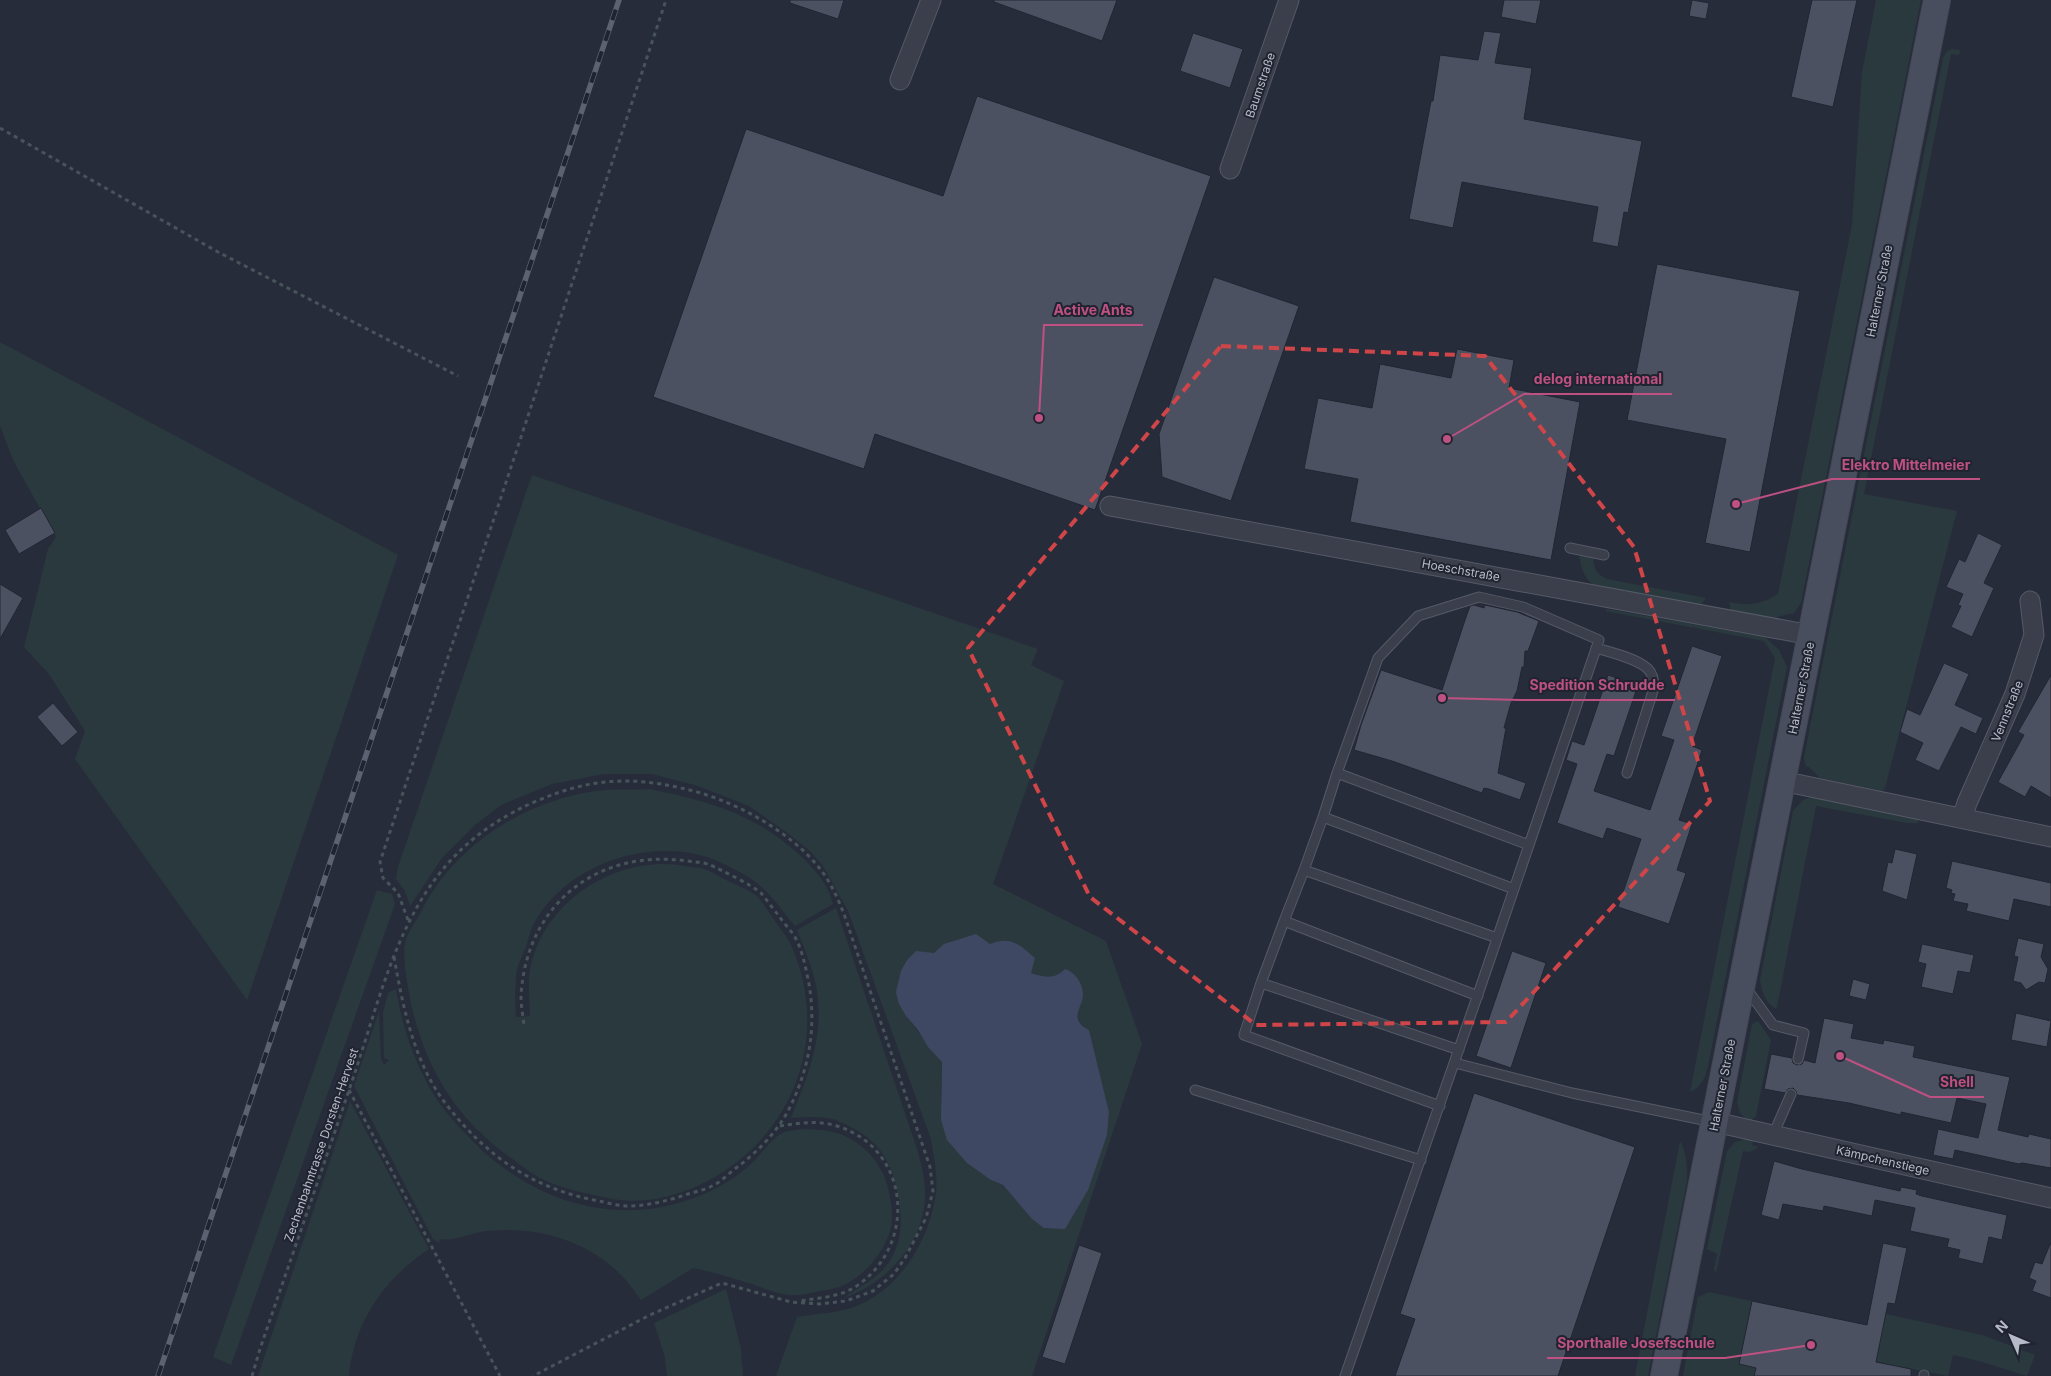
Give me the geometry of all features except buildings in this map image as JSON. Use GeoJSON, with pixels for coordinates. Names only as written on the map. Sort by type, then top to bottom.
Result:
{"type":"FeatureCollection","features":[{"type":"Feature","properties":{"kind":"main road","name":"Halterner Straße"},"geometry":{"type":"LineString","coordinates":[[1664,1376],[1937,0]]}},
{"type":"Feature","properties":{"kind":"street"},"geometry":{"type":"LineString","coordinates":[[900,80],[931,0]]}},
{"type":"Feature","properties":{"kind":"street","name":"Baumstraße"},"geometry":{"type":"LineString","coordinates":[[1230,169],[1289,0]]}},
{"type":"Feature","properties":{"kind":"street","name":"Hoeschstraße"},"geometry":{"type":"LineString","coordinates":[[1110,506],[1811,635]]}},
{"type":"Feature","properties":{"kind":"street","name":"Vennstraße"},"geometry":{"type":"LineString","coordinates":[[1962,818],[2015,694],[2034,634],[2030,601]]}},
{"type":"Feature","properties":{"kind":"street"},"geometry":{"type":"LineString","coordinates":[[1782,781],[2051,837]]}},
{"type":"Feature","properties":{"kind":"street","name":"Kämpchenstiege"},"geometry":{"type":"LineString","coordinates":[[1715,1122],[2051,1198]]}},
{"type":"Feature","properties":{"kind":"lane"},"geometry":{"type":"LineString","coordinates":[[1570,548],[1604,555]]}},
{"type":"Feature","properties":{"kind":"lane"},"geometry":{"type":"LineString","coordinates":[[1345,1376],[1460,1050],[1599,640],[1522,607],[1479,597],[1418,616],[1378,658],[1244,1035],[1440,1106]]}},
{"type":"Feature","properties":{"kind":"lane"},"geometry":{"type":"LineString","coordinates":[[1596,648],[1616,654],[1643,666],[1650,670],[1654,679],[1654,688],[1627,773]]}},
{"type":"Feature","properties":{"kind":"lane"},"geometry":{"type":"LineString","coordinates":[[1337,773],[1529,845]]}},
{"type":"Feature","properties":{"kind":"lane"},"geometry":{"type":"LineString","coordinates":[[1323,817],[1514,889]]}},
{"type":"Feature","properties":{"kind":"lane"},"geometry":{"type":"LineString","coordinates":[[1304,870],[1497,938]]}},
{"type":"Feature","properties":{"kind":"lane"},"geometry":{"type":"LineString","coordinates":[[1284,921],[1478,996]]}},
{"type":"Feature","properties":{"kind":"lane"},"geometry":{"type":"LineString","coordinates":[[1742,982],[1773,1025],[1804,1033],[1798,1059]]}},
{"type":"Feature","properties":{"kind":"lane"},"geometry":{"type":"LineString","coordinates":[[1261,983],[1460,1050]]}},
{"type":"Feature","properties":{"kind":"lane"},"geometry":{"type":"LineString","coordinates":[[1455,1063],[1572,1093],[1715,1122]]}},
{"type":"Feature","properties":{"kind":"lane"},"geometry":{"type":"LineString","coordinates":[[1195,1090],[1421,1160]]}},
{"type":"Feature","properties":{"kind":"lane"},"geometry":{"type":"LineString","coordinates":[[1773,1136],[1791,1094]]}},
{"type":"Feature","properties":{"kind":"path"},"geometry":{"type":"LineString","coordinates":[[408,921],[398,894],[383,878],[380,862],[666,0]]}},
{"type":"Feature","properties":{"kind":"path"},"geometry":{"type":"LineString","coordinates":[[0,128],[218,252],[458,376]]}},
{"type":"Feature","properties":{"kind":"path","name":"Zechenbahntrasse Dorsten-Hervest"},"geometry":{"type":"LineString","coordinates":[[252,1376],[394,956],[408,921],[425,892],[447,863],[479,833],[512,811],[558,792],[605,781],[651,781],[695,791],[731,804],[765,821],[791,841],[820,869],[835,892],[844,914],[922,1141],[930,1167],[933,1191],[926,1218],[905,1258],[894,1274],[873,1290],[846,1302],[818,1304],[791,1302]]}},
{"type":"Feature","properties":{"kind":"path"},"geometry":{"type":"LineString","coordinates":[[394,956],[404,1007],[414,1043],[427,1071],[444,1101],[484,1147],[502,1161],[537,1182],[572,1196],[626,1206],[668,1200],[713,1185],[749,1159],[779,1126],[792,1104],[806,1067],[812,1039],[813,1006],[807,973],[797,940],[760,892],[708,864],[668,858],[639,859],[609,867],[593,875],[565,895],[543,923],[527,957],[521,999],[524,1025]]}},
{"type":"Feature","properties":{"kind":"path"},"geometry":{"type":"LineString","coordinates":[[349,1090],[500,1376]]}},
{"type":"Feature","properties":{"kind":"path"},"geometry":{"type":"LineString","coordinates":[[533,1376],[650,1315],[722,1283],[791,1302],[835,1295],[854,1288],[868,1276],[886,1255],[896,1233],[898,1207],[894,1182],[888,1166],[877,1151],[857,1135],[836,1126],[809,1122],[779,1126]]}},
{"type":"Feature","properties":{"kind":"highlighted area"},"geometry":{"type":"Polygon","coordinates":[[[1221,346],[1485,356],[1634,547],[1710,801],[1506,1022],[1256,1025],[1090,897],[968,648],[1221,346]]]}},
{"type":"Feature","properties":{"kind":"shaded area"},"geometry":{"type":"Polygon","coordinates":[[[1876,0],[1921,0],[1801,603],[1794,613],[1773,618],[1731,612],[1729,602],[1754,604],[1778,594],[1852,225],[1862,72],[1876,0]]]}},
{"type":"Feature","properties":{"kind":"shaded area"},"geometry":{"type":"Polygon","coordinates":[[[1952,49],[1960,50],[1959,55],[1951,54],[1864,494],[1957,511],[1885,788],[1882,791],[1820,778],[1808,766],[1806,767],[1804,757],[1943,58],[1947,51],[1952,49]]]}},
{"type":"Feature","properties":{"kind":"shaded area"},"geometry":{"type":"Polygon","coordinates":[[[0,342],[398,555],[247,1000],[75,759],[85,731],[49,674],[24,647],[48,549],[56,537],[14,462],[0,426],[0,342]]]}},
{"type":"Feature","properties":{"kind":"shaded area"},"geometry":{"type":"Polygon","coordinates":[[[532,475],[1038,649],[1031,665],[1064,681],[993,884],[1106,941],[1142,1044],[1032,1376],[776,1376],[797,1317],[854,1307],[870,1300],[897,1278],[908,1264],[925,1233],[936,1192],[936,1169],[931,1139],[848,911],[823,866],[809,850],[749,806],[698,786],[652,774],[604,774],[552,784],[501,805],[475,825],[442,858],[410,906],[405,891],[396,879],[398,867],[532,475]],[[990,944],[934,953],[916,952],[907,960],[906,1016],[942,1062],[941,1101],[991,1180],[1003,1185],[1032,1219],[1107,1135],[1109,1112],[1089,1030],[1080,1024],[1078,1007],[1069,988],[1060,974],[1048,978],[1031,973],[990,944]]]}},
{"type":"Feature","properties":{"kind":"shaded area"},"geometry":{"type":"Polygon","coordinates":[[[1579,556],[1593,557],[1596,571],[1607,579],[1706,598],[1700,606],[1626,594],[1599,587],[1591,583],[1586,577],[1579,556]]]}},
{"type":"Feature","properties":{"kind":"shaded area"},"geometry":{"type":"Polygon","coordinates":[[[1607,609],[1765,637],[1779,650],[1787,667],[1707,1070],[1700,1084],[1690,1092],[1775,658],[1764,641],[1605,611],[1607,609]]]}},
{"type":"Feature","properties":{"kind":"shaded area"},"geometry":{"type":"Polygon","coordinates":[[[649,789],[712,804],[731,811],[767,830],[785,842],[812,867],[825,884],[833,904],[795,926],[763,888],[736,870],[707,857],[682,852],[657,851],[632,855],[608,862],[585,873],[565,887],[547,904],[533,925],[520,961],[515,991],[516,1017],[530,1016],[529,984],[531,965],[539,942],[551,921],[567,903],[586,888],[608,876],[631,868],[655,864],[704,869],[755,894],[788,939],[801,971],[806,998],[805,1051],[788,1101],[774,1124],[742,1158],[709,1180],[671,1195],[632,1201],[586,1193],[544,1180],[494,1145],[461,1112],[437,1074],[419,1032],[406,976],[404,950],[410,931],[435,887],[453,865],[474,845],[498,828],[523,813],[550,802],[578,794],[606,790],[649,789]]]}},
{"type":"Feature","properties":{"kind":"shaded area"},"geometry":{"type":"Polygon","coordinates":[[[1814,796],[1919,818],[1918,823],[1907,823],[1816,806],[1777,1007],[1775,1008],[1764,996],[1760,980],[1793,811],[1803,800],[1814,796]]]}},
{"type":"Feature","properties":{"kind":"shaded area"},"geometry":{"type":"Polygon","coordinates":[[[377,890],[392,894],[395,904],[231,1365],[213,1357],[377,890]]]}},
{"type":"Feature","properties":{"kind":"shaded area"},"geometry":{"type":"Polygon","coordinates":[[[836,908],[917,1149],[925,1188],[924,1207],[920,1224],[913,1241],[902,1256],[890,1270],[876,1281],[861,1291],[844,1298],[887,1266],[897,1245],[901,1215],[896,1187],[889,1165],[884,1155],[869,1138],[859,1131],[833,1119],[817,1117],[791,1118],[814,1053],[818,1021],[816,985],[797,930],[836,908]]]}},
{"type":"Feature","properties":{"kind":"shaded area"},"geometry":{"type":"Polygon","coordinates":[[[396,989],[401,1016],[414,1054],[438,1101],[486,1154],[511,1173],[538,1189],[567,1201],[597,1208],[628,1210],[659,1207],[691,1199],[723,1184],[745,1170],[781,1134],[804,1129],[822,1130],[845,1136],[861,1146],[874,1159],[884,1175],[892,1208],[892,1224],[881,1251],[855,1279],[839,1287],[803,1295],[774,1292],[722,1275],[693,1268],[641,1300],[625,1279],[608,1264],[593,1253],[560,1238],[525,1231],[506,1230],[482,1232],[446,1240],[440,1239],[439,1243],[433,1239],[354,1086],[379,1011],[381,1059],[384,1065],[389,1060],[384,1058],[383,1013],[388,993],[396,989]]]}},
{"type":"Feature","properties":{"kind":"shaded area"},"geometry":{"type":"Polygon","coordinates":[[[1758,1021],[1771,1040],[1756,1116],[1749,1122],[1740,1113],[1737,1102],[1752,1024],[1758,1021]]]}},
{"type":"Feature","properties":{"kind":"shaded area"},"geometry":{"type":"Polygon","coordinates":[[[350,1101],[429,1249],[398,1274],[374,1304],[357,1338],[349,1376],[258,1376],[350,1101]]]}},
{"type":"Feature","properties":{"kind":"shaded area"},"geometry":{"type":"Polygon","coordinates":[[[1754,1139],[1752,1145],[1759,1147],[1750,1152],[1743,1151],[1716,1273],[1714,1270],[1717,1254],[1707,1249],[1727,1151],[1735,1142],[1754,1139]]]}},
{"type":"Feature","properties":{"kind":"shaded area"},"geometry":{"type":"Polygon","coordinates":[[[1680,1141],[1687,1166],[1687,1181],[1648,1376],[1635,1376],[1680,1141]]]}},
{"type":"Feature","properties":{"kind":"shaded area"},"geometry":{"type":"Polygon","coordinates":[[[726,1289],[741,1349],[743,1376],[667,1376],[665,1357],[654,1323],[726,1289]]]}},
{"type":"Feature","properties":{"kind":"shaded area"},"geometry":{"type":"Polygon","coordinates":[[[1709,1292],[1752,1301],[1739,1364],[1756,1368],[1754,1376],[1683,1376],[1698,1297],[1709,1292]]]}},
{"type":"Feature","properties":{"kind":"shaded area"},"geometry":{"type":"Polygon","coordinates":[[[1886,1314],[1982,1335],[2035,1355],[2027,1376],[1953,1355],[1948,1376],[1898,1366],[1896,1376],[1888,1364],[1876,1361],[1886,1314]]]}},
{"type":"Feature","properties":{"kind":"water"},"geometry":{"type":"Polygon","coordinates":[[[976,934],[990,944],[1009,941],[1019,945],[1035,958],[1031,973],[1053,976],[1065,969],[1077,977],[1082,986],[1083,996],[1078,1021],[1089,1030],[1109,1112],[1107,1135],[1088,1190],[1065,1229],[1044,1228],[1032,1219],[1003,1185],[991,1180],[967,1163],[947,1140],[941,1120],[942,1062],[928,1047],[899,1004],[896,992],[901,971],[907,960],[916,951],[934,953],[944,944],[976,934]]]}},
{"type":"Feature","properties":{"kind":"railway"},"geometry":{"type":"LineString","coordinates":[[158,1376],[619,0]]}},
{"type":"Feature","properties":{"kind":"place","name":"Active Ants"},"geometry":{"type":"Point","coordinates":[1039,418]}},
{"type":"Feature","properties":{"kind":"place","name":"delog international"},"geometry":{"type":"Point","coordinates":[1447,439]}},
{"type":"Feature","properties":{"kind":"place","name":"Elektro Mittelmeier"},"geometry":{"type":"Point","coordinates":[1736,504]}},
{"type":"Feature","properties":{"kind":"place","name":"Spedition Schrudde"},"geometry":{"type":"Point","coordinates":[1442,698]}},
{"type":"Feature","properties":{"kind":"place","name":"Shell"},"geometry":{"type":"Point","coordinates":[1840,1056]}},
{"type":"Feature","properties":{"kind":"place","name":"Sporthalle Josefschule"},"geometry":{"type":"Point","coordinates":[1811,1345]}}]}
